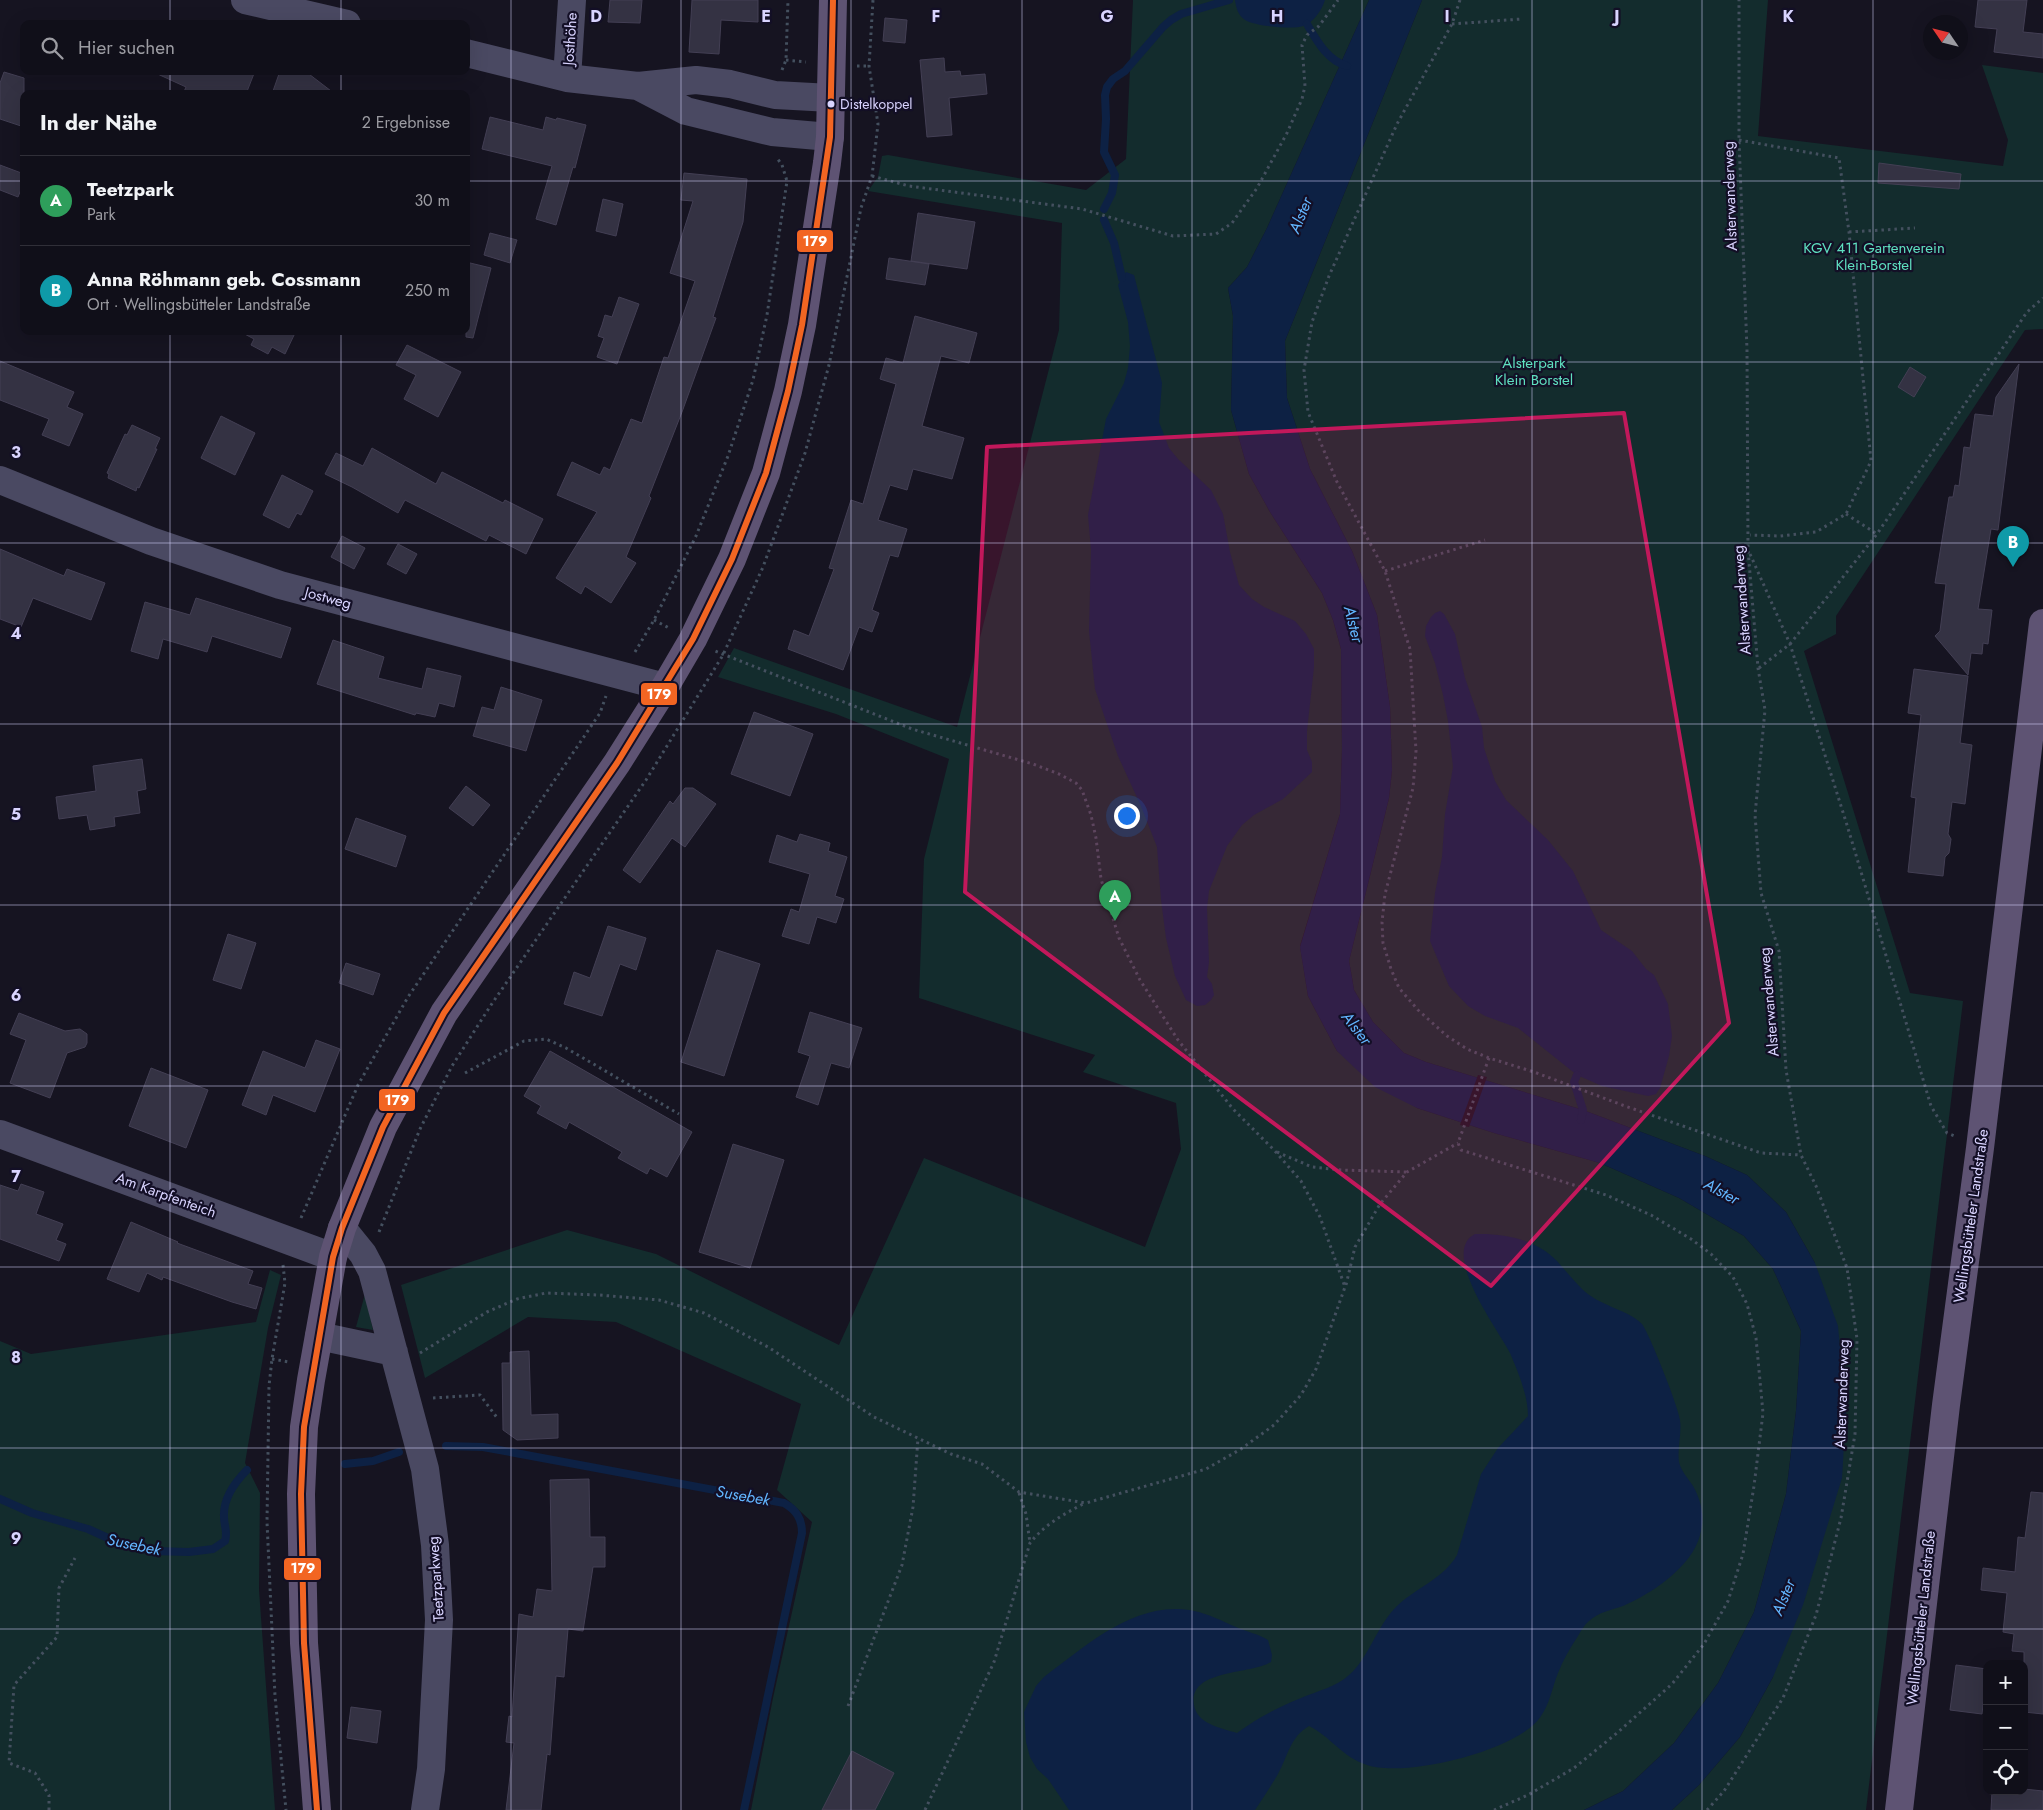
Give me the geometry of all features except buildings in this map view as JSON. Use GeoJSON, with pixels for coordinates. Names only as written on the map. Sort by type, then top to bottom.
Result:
{"type":"FeatureCollection","features":[{"type":"Feature","properties":{"kind":"main road"},"geometry":{"type":"LineString","coordinates":[[317,1810],[304,1643],[301,1494],[304,1427],[333,1257],[342,1228],[383,1127],[444,1013],[612,771],[693,640],[732,559],[766,473],[788,391],[802,325],[830,137],[833,0]]}},
{"type":"Feature","properties":{"kind":"main road","name":"Wellingsbütteler Landstraße"},"geometry":{"type":"LineString","coordinates":[[1899,1810],[1946,1405],[1980,1148],[2043,623]]}},
{"type":"Feature","properties":{"kind":"street"},"geometry":{"type":"LineString","coordinates":[[245,0],[330,20]]}},
{"type":"Feature","properties":{"kind":"street","name":"Josthöhe"},"geometry":{"type":"LineString","coordinates":[[567,78],[572,0]]}},
{"type":"Feature","properties":{"kind":"street"},"geometry":{"type":"LineString","coordinates":[[470,54],[567,78],[638,86],[696,80],[730,84],[775,95],[831,98]]}},
{"type":"Feature","properties":{"kind":"street"},"geometry":{"type":"LineString","coordinates":[[638,86],[686,111],[772,132],[830,137]]}},
{"type":"Feature","properties":{"kind":"street","name":"Jostweg"},"geometry":{"type":"LineString","coordinates":[[0,480],[151,542],[280,585],[665,687]]}},
{"type":"Feature","properties":{"kind":"street","name":"Am Karpfenteich"},"geometry":{"type":"LineString","coordinates":[[0,1134],[333,1257]]}},
{"type":"Feature","properties":{"kind":"street","name":"Teetzparkweg"},"geometry":{"type":"LineString","coordinates":[[342,1228],[363,1254],[372,1271],[426,1469],[435,1545],[440,1620],[431,1769],[425,1810]]}},
{"type":"Feature","properties":{"kind":"street"},"geometry":{"type":"LineString","coordinates":[[319,1336],[396,1359]]}},
{"type":"Feature","properties":{"kind":"path"},"geometry":{"type":"LineString","coordinates":[[779,77],[786,60],[788,0]]}},
{"type":"Feature","properties":{"kind":"path"},"geometry":{"type":"LineString","coordinates":[[859,66],[869,66],[872,0]]}},
{"type":"Feature","properties":{"kind":"path"},"geometry":{"type":"LineString","coordinates":[[872,176],[909,186],[1082,209],[1173,236],[1216,234],[1232,223],[1257,188],[1287,133],[1302,99],[1305,86],[1302,45],[1307,35],[1319,26],[1338,0]]}},
{"type":"Feature","properties":{"kind":"path"},"geometry":{"type":"LineString","coordinates":[[1460,0],[1452,24],[1397,124],[1329,276],[1312,322],[1304,370],[1308,412],[1337,482],[1385,571],[1410,649],[1416,751],[1413,788],[1385,894],[1382,922],[1383,943],[1390,969],[1400,988],[1418,1010],[1447,1036],[1467,1049],[1761,1153],[1801,1155]]}},
{"type":"Feature","properties":{"kind":"path","name":"Alsterwanderweg"},"geometry":{"type":"LineString","coordinates":[[1707,1810],[1724,1791],[1783,1698],[1816,1615],[1841,1518],[1855,1434],[1857,1339],[1847,1268],[1816,1186],[1801,1155],[1786,1070],[1779,951],[1760,884],[1755,814],[1764,710],[1758,668],[1748,550],[1750,535],[1747,506],[1747,350],[1739,140],[1739,0]]}},
{"type":"Feature","properties":{"kind":"path"},"geometry":{"type":"LineString","coordinates":[[1452,24],[1522,19]]}},
{"type":"Feature","properties":{"kind":"path"},"geometry":{"type":"LineString","coordinates":[[786,60],[804,62]]}},
{"type":"Feature","properties":{"kind":"path"},"geometry":{"type":"LineString","coordinates":[[1739,140],[1839,158],[1849,232],[1871,460],[1846,514],[1816,532],[1780,536],[1750,535]]}},
{"type":"Feature","properties":{"kind":"path"},"geometry":{"type":"LineString","coordinates":[[634,653],[649,629],[696,536],[728,456],[753,380],[766,315],[787,181],[782,165],[772,151]]}},
{"type":"Feature","properties":{"kind":"path"},"geometry":{"type":"LineString","coordinates":[[1849,232],[1915,228]]}},
{"type":"Feature","properties":{"kind":"path"},"geometry":{"type":"LineString","coordinates":[[1758,668],[1790,644],[1877,534],[2027,312],[2043,298]]}},
{"type":"Feature","properties":{"kind":"path"},"geometry":{"type":"LineString","coordinates":[[1846,514],[1877,534]]}},
{"type":"Feature","properties":{"kind":"path"},"geometry":{"type":"LineString","coordinates":[[1385,571],[1485,540]]}},
{"type":"Feature","properties":{"kind":"path"},"geometry":{"type":"LineString","coordinates":[[1748,550],[1790,644],[1847,825],[1931,1106],[1947,1133],[1980,1148]]}},
{"type":"Feature","properties":{"kind":"path"},"geometry":{"type":"LineString","coordinates":[[723,655],[912,729],[1033,764],[1076,783],[1086,797],[1091,815],[1101,879],[1119,938],[1140,980],[1178,1040],[1227,1102],[1302,1181],[1320,1217],[1345,1287]]}},
{"type":"Feature","properties":{"kind":"path"},"geometry":{"type":"LineString","coordinates":[[300,1220],[358,1084],[408,997],[600,713],[607,695]]}},
{"type":"Feature","properties":{"kind":"path"},"geometry":{"type":"LineString","coordinates":[[464,1073],[524,1041],[546,1039],[566,1048],[679,1114]]}},
{"type":"Feature","properties":{"kind":"path"},"geometry":{"type":"LineString","coordinates":[[925,1810],[994,1662],[1030,1543],[1041,1529],[1056,1518],[1086,1503],[1206,1469],[1242,1449],[1274,1426],[1301,1395],[1316,1369],[1345,1287],[1356,1247],[1380,1204],[1407,1172],[1458,1143],[1489,1058]]}},
{"type":"Feature","properties":{"kind":"path"},"geometry":{"type":"LineString","coordinates":[[1458,1143],[1461,1150],[1606,1195],[1651,1215],[1691,1239],[1711,1254],[1733,1277],[1747,1304],[1756,1338],[1763,1413],[1743,1554],[1728,1601],[1704,1644],[1672,1684],[1574,1768],[1528,1795],[1494,1810]]}},
{"type":"Feature","properties":{"kind":"path"},"geometry":{"type":"LineString","coordinates":[[1274,1150],[1312,1167],[1340,1170],[1407,1172]]}},
{"type":"Feature","properties":{"kind":"path"},"geometry":{"type":"LineString","coordinates":[[396,1359],[487,1312],[517,1299],[546,1293],[599,1294],[659,1300],[704,1314],[768,1347],[874,1417],[951,1454],[982,1464],[1019,1492],[1086,1503]]}},
{"type":"Feature","properties":{"kind":"path"},"geometry":{"type":"LineString","coordinates":[[272,1359],[288,1362]]}},
{"type":"Feature","properties":{"kind":"path"},"geometry":{"type":"LineString","coordinates":[[408,1405],[429,1399],[480,1395],[498,1418]]}},
{"type":"Feature","properties":{"kind":"path"},"geometry":{"type":"LineString","coordinates":[[848,1706],[902,1565],[913,1507],[918,1438]]}},
{"type":"Feature","properties":{"kind":"path"},"geometry":{"type":"LineString","coordinates":[[1019,1492],[1026,1514],[1030,1543]]}},
{"type":"Feature","properties":{"kind":"path"},"geometry":{"type":"LineString","coordinates":[[49,1810],[49,1795],[35,1773],[9,1763],[14,1686],[57,1637],[59,1588],[75,1558]]}},
{"type":"Feature","properties":{"kind":"highlighted area"},"geometry":{"type":"Polygon","coordinates":[[[1624,413],[1729,1023],[1491,1286],[965,892],[987,447],[1624,413]]]}},
{"type":"Feature","properties":{"kind":"green space"},"geometry":{"type":"Polygon","coordinates":[[[1133,0],[1369,0],[1267,228],[1247,267],[1228,288],[1233,316],[1231,410],[1249,474],[1270,512],[1322,593],[1333,620],[1341,649],[1342,749],[1340,814],[1300,946],[1308,996],[1337,1051],[1417,1108],[1494,1133],[1600,1163],[1679,1198],[1744,1236],[1773,1269],[1801,1331],[1796,1411],[1786,1494],[1754,1612],[1718,1683],[1674,1743],[1623,1791],[1584,1810],[751,1810],[773,1698],[812,1522],[777,1490],[801,1404],[616,1322],[528,1317],[425,1378],[401,1285],[567,1230],[656,1254],[839,1345],[924,1158],[1145,1247],[1181,1149],[1176,1103],[1083,1072],[1095,1055],[919,998],[924,859],[949,759],[836,714],[718,677],[734,648],[957,727],[1059,330],[1062,223],[868,191],[878,177],[882,156],[888,155],[1086,190],[1126,159],[1133,0]]]}},
{"type":"Feature","properties":{"kind":"green space","name":"Alsterpark Klein Borstel"},"geometry":{"type":"Polygon","coordinates":[[[1422,0],[1768,0],[1758,136],[2003,166],[2008,140],[1982,65],[2043,73],[2043,329],[2025,330],[1836,616],[1836,634],[1804,651],[1910,993],[1963,1001],[1866,1810],[1672,1810],[1699,1785],[1740,1737],[1773,1677],[1815,1263],[1786,1212],[1747,1175],[1705,1156],[1583,1110],[1426,1062],[1404,1053],[1373,1022],[1354,990],[1349,961],[1389,798],[1392,770],[1390,707],[1377,615],[1352,551],[1310,469],[1287,398],[1285,341],[1422,0]]]}},
{"type":"Feature","properties":{"kind":"green space"},"geometry":{"type":"Polygon","coordinates":[[[270,1270],[281,1275],[268,1328],[245,1463],[260,1493],[259,1590],[275,1810],[0,1810],[0,1341],[31,1354],[256,1322],[270,1270]]]}},
{"type":"Feature","properties":{"kind":"green space"},"geometry":{"type":"Polygon","coordinates":[[[365,1294],[373,1330],[356,1327],[365,1294]]]}},
{"type":"Feature","properties":{"kind":"water"},"geometry":{"type":"Polygon","coordinates":[[[1235,0],[1325,0],[1320,12],[1311,22],[1303,26],[1291,28],[1265,26],[1245,20],[1238,11],[1235,0]]]}},
{"type":"Feature","properties":{"kind":"water","name":"Alster"},"geometry":{"type":"Polygon","coordinates":[[[1369,0],[1422,0],[1285,341],[1287,398],[1310,469],[1352,551],[1377,615],[1390,707],[1392,770],[1389,798],[1349,961],[1354,990],[1373,1022],[1404,1053],[1426,1062],[1583,1110],[1705,1156],[1747,1175],[1786,1212],[1815,1263],[1838,1326],[1846,1411],[1842,1478],[1803,1605],[1773,1677],[1740,1737],[1699,1785],[1672,1810],[1584,1810],[1623,1791],[1674,1743],[1718,1683],[1754,1612],[1786,1494],[1796,1411],[1801,1331],[1773,1269],[1744,1236],[1679,1198],[1600,1163],[1494,1133],[1417,1108],[1375,1087],[1337,1051],[1308,996],[1300,947],[1340,814],[1342,749],[1341,649],[1333,620],[1322,593],[1270,512],[1249,474],[1231,410],[1233,316],[1228,288],[1247,267],[1267,228],[1369,0]]]}},
{"type":"Feature","properties":{"kind":"water"},"geometry":{"type":"Polygon","coordinates":[[[1126,272],[1134,275],[1162,383],[1159,422],[1169,448],[1211,490],[1223,514],[1230,552],[1239,585],[1252,599],[1264,607],[1295,621],[1306,634],[1314,649],[1314,667],[1307,731],[1307,750],[1312,762],[1312,772],[1283,799],[1254,815],[1242,825],[1227,846],[1209,891],[1207,908],[1209,962],[1207,977],[1212,984],[1214,995],[1205,1005],[1197,1006],[1186,1000],[1175,976],[1166,938],[1157,847],[1118,756],[1095,689],[1089,631],[1091,550],[1088,515],[1106,419],[1124,383],[1128,368],[1130,346],[1128,322],[1118,285],[1126,272]]]}},
{"type":"Feature","properties":{"kind":"water"},"geometry":{"type":"Polygon","coordinates":[[[1440,611],[1444,614],[1455,634],[1465,678],[1482,727],[1484,748],[1495,781],[1506,800],[1548,840],[1573,871],[1601,930],[1632,951],[1646,969],[1654,975],[1668,1004],[1672,1036],[1669,1056],[1660,1088],[1656,1094],[1648,1096],[1602,1086],[1577,1075],[1518,1028],[1485,1016],[1468,1006],[1449,986],[1430,941],[1435,893],[1442,857],[1445,814],[1453,767],[1443,695],[1435,663],[1425,636],[1426,626],[1431,617],[1440,611]]]}},
{"type":"Feature","properties":{"kind":"water"},"geometry":{"type":"Polygon","coordinates":[[[1475,1234],[1508,1236],[1539,1247],[1557,1261],[1589,1295],[1630,1315],[1642,1324],[1646,1330],[1680,1420],[1679,1462],[1696,1492],[1702,1510],[1700,1535],[1696,1547],[1689,1558],[1658,1587],[1634,1601],[1601,1613],[1587,1623],[1564,1659],[1547,1706],[1541,1716],[1529,1729],[1510,1740],[1486,1750],[1460,1759],[1433,1764],[1407,1768],[1384,1768],[1367,1765],[1350,1757],[1309,1726],[1293,1741],[1278,1774],[1255,1810],[1069,1810],[1030,1757],[1026,1742],[1024,1712],[1036,1686],[1044,1677],[1095,1639],[1132,1618],[1152,1612],[1173,1609],[1205,1614],[1268,1640],[1272,1655],[1271,1662],[1210,1679],[1200,1685],[1195,1693],[1194,1705],[1200,1717],[1217,1727],[1237,1733],[1276,1709],[1332,1686],[1349,1675],[1362,1660],[1384,1622],[1397,1606],[1445,1570],[1457,1555],[1481,1474],[1498,1448],[1528,1416],[1524,1392],[1510,1353],[1475,1292],[1467,1274],[1464,1257],[1466,1243],[1475,1234]]]}},
{"type":"Feature","properties":{"kind":"pier"},"geometry":{"type":"Polygon","coordinates":[[[1478,1075],[1487,1077],[1469,1127],[1460,1125],[1478,1075]]]}},
{"type":"Feature","properties":{"kind":"waterway"},"geometry":{"type":"LineString","coordinates":[[1104,209],[1112,193],[1115,175],[1104,152],[1105,95],[1107,87],[1113,79],[1125,71],[1171,20],[1181,14],[1229,0]]}},
{"type":"Feature","properties":{"kind":"waterway"},"geometry":{"type":"LineString","coordinates":[[1307,24],[1328,55],[1347,66]]}},
{"type":"Feature","properties":{"kind":"waterway"},"geometry":{"type":"LineString","coordinates":[[1104,220],[1114,243],[1122,278]]}},
{"type":"Feature","properties":{"kind":"waterway"},"geometry":{"type":"LineString","coordinates":[[1577,1075],[1574,1082],[1583,1110],[1581,1120]]}},
{"type":"Feature","properties":{"kind":"waterway","name":"Susebek"},"geometry":{"type":"LineString","coordinates":[[446,1446],[483,1447],[784,1503],[795,1512],[801,1523],[802,1533],[744,1810]]}},
{"type":"Feature","properties":{"kind":"waterway","name":"Susebek"},"geometry":{"type":"LineString","coordinates":[[345,1464],[373,1461],[399,1452]]}},
{"type":"Feature","properties":{"kind":"waterway","name":"Susebek"},"geometry":{"type":"LineString","coordinates":[[0,1499],[32,1513],[88,1529],[119,1543],[152,1551],[189,1552],[213,1549],[225,1541],[225,1504],[234,1485],[247,1470]]}},
{"type":"Feature","properties":{"kind":"transit line","name":"179"},"geometry":{"type":"LineString","coordinates":[[317,1810],[304,1643],[301,1494],[304,1427],[333,1257],[342,1228],[383,1127],[444,1013],[617,763],[693,639],[732,559],[766,473],[788,391],[802,325],[830,137],[833,0]]}},
{"type":"Feature","properties":{"kind":"place","name":"Distelkoppel"},"geometry":{"type":"Point","coordinates":[831,104]}},
{"type":"Feature","properties":{"kind":"place","name":"Anna Röhmann geb. Cossmann"},"geometry":{"type":"Point","coordinates":[2013,567]}},
{"type":"Feature","properties":{"kind":"place","name":"Teetzpark"},"geometry":{"type":"Point","coordinates":[1115,921]}},
{"type":"Feature","properties":{"kind":"park label","name":"KGV 411 Gartenverein Klein-Borstel"},"geometry":{"type":"Point","coordinates":[1874,256]}}]}
